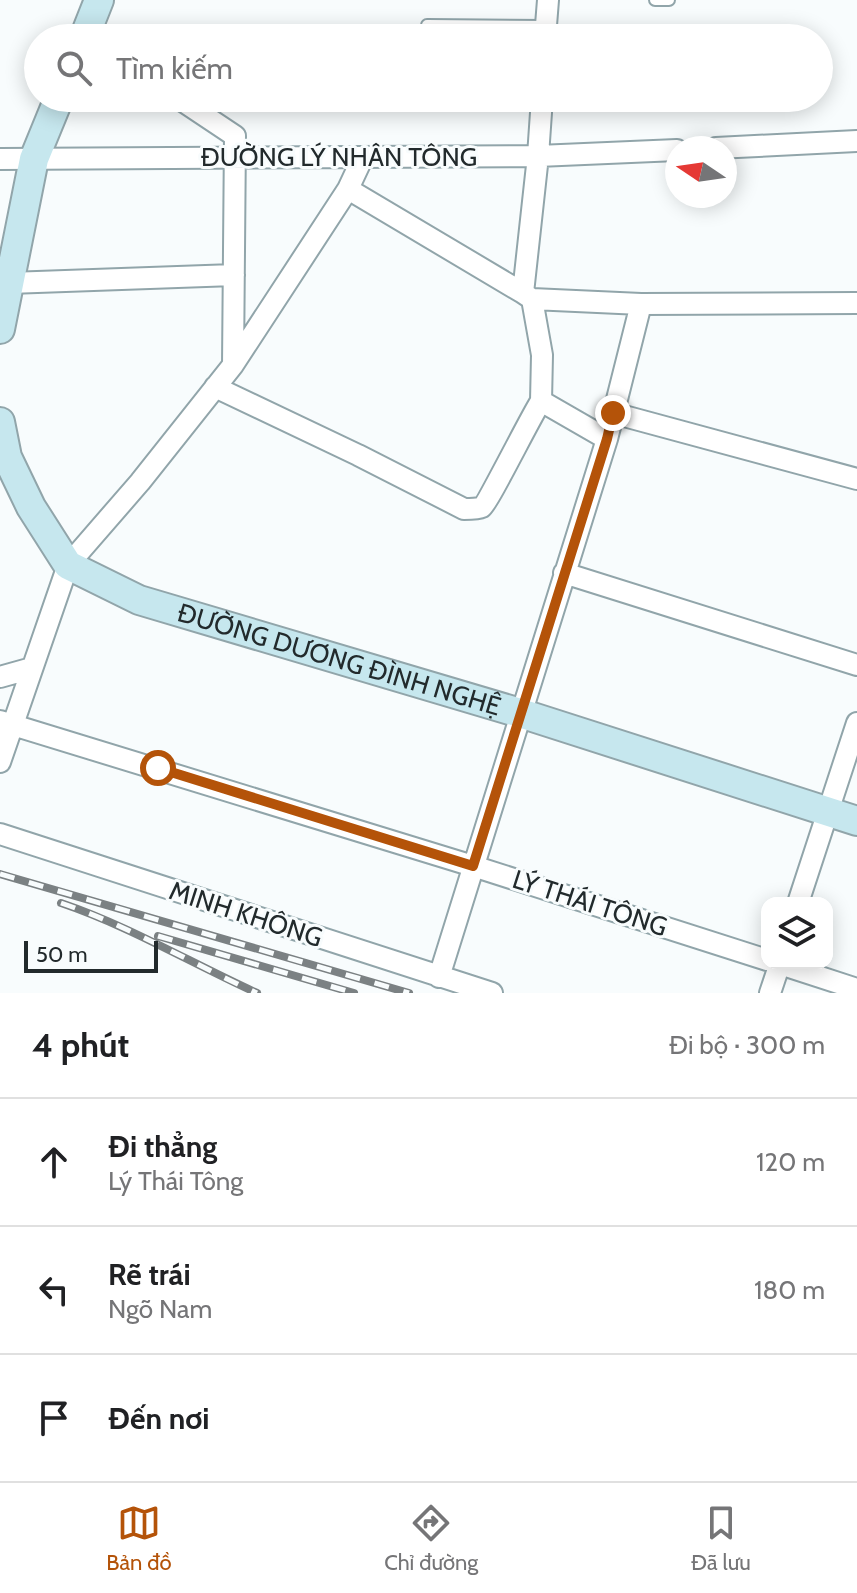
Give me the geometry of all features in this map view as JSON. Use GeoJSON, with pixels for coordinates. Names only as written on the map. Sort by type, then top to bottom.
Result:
{"type":"FeatureCollection","features":[{"type":"Feature","properties":{"kind":"main road"},"geometry":{"type":"LineString","coordinates":[[90,24],[99,0]]}},
{"type":"Feature","properties":{"kind":"main road"},"geometry":{"type":"LineString","coordinates":[[0,329],[34,159],[53,112]]}},
{"type":"Feature","properties":{"kind":"main road"},"geometry":{"type":"LineString","coordinates":[[0,422],[7,457],[31,507],[68,565]]}},
{"type":"Feature","properties":{"kind":"main road","name":"ĐƯỜNG DƯƠNG ĐÌNH NGHỆ"},"geometry":{"type":"LineString","coordinates":[[68,565],[139,600],[520,713],[857,821]]}},
{"type":"Feature","properties":{"kind":"street"},"geometry":{"type":"LineString","coordinates":[[546,24],[548,0]]}},
{"type":"Feature","properties":{"kind":"street"},"geometry":{"type":"LineString","coordinates":[[199,112],[235,136],[233,365]]}},
{"type":"Feature","properties":{"kind":"street"},"geometry":{"type":"LineString","coordinates":[[215,387],[464,509],[481,508],[489,501],[541,401],[542,355],[528,296],[541,112]]}},
{"type":"Feature","properties":{"kind":"street"},"geometry":{"type":"LineString","coordinates":[[737,147],[857,141]]}},
{"type":"Feature","properties":{"kind":"street","name":"ĐƯỜNG LÝ NHÂN TÔNG"},"geometry":{"type":"LineString","coordinates":[[0,159],[538,156],[665,151]]}},
{"type":"Feature","properties":{"kind":"street"},"geometry":{"type":"LineString","coordinates":[[0,762],[7,722],[32,668],[68,565],[140,482],[233,365],[348,189],[363,157]]}},
{"type":"Feature","properties":{"kind":"street"},"geometry":{"type":"LineString","coordinates":[[348,189],[528,296],[641,304],[857,303]]}},
{"type":"Feature","properties":{"kind":"street"},"geometry":{"type":"LineString","coordinates":[[9,283],[234,275]]}},
{"type":"Feature","properties":{"kind":"street"},"geometry":{"type":"LineString","coordinates":[[439,977],[607,439],[641,304]]}},
{"type":"Feature","properties":{"kind":"street"},"geometry":{"type":"LineString","coordinates":[[541,401],[607,439]]}},
{"type":"Feature","properties":{"kind":"street"},"geometry":{"type":"LineString","coordinates":[[613,413],[857,479]]}},
{"type":"Feature","properties":{"kind":"street"},"geometry":{"type":"LineString","coordinates":[[564,573],[857,665]]}},
{"type":"Feature","properties":{"kind":"street"},"geometry":{"type":"LineString","coordinates":[[0,677],[32,668]]}},
{"type":"Feature","properties":{"kind":"street","name":"LÝ THÁI TÔNG"},"geometry":{"type":"LineString","coordinates":[[7,722],[761,958]]}},
{"type":"Feature","properties":{"kind":"street"},"geometry":{"type":"LineString","coordinates":[[800,897],[857,723]]}},
{"type":"Feature","properties":{"kind":"street","name":"MINH KHÔNG"},"geometry":{"type":"LineString","coordinates":[[0,834],[492,993]]}},
{"type":"Feature","properties":{"kind":"street"},"geometry":{"type":"LineString","coordinates":[[770,993],[777,969]]}},
{"type":"Feature","properties":{"kind":"street"},"geometry":{"type":"LineString","coordinates":[[797,969],[857,989]]}},
{"type":"Feature","properties":{"kind":"lane"},"geometry":{"type":"LineString","coordinates":[[655,0],[669,0]]}},
{"type":"Feature","properties":{"kind":"railway"},"geometry":{"type":"LineString","coordinates":[[0,874],[409,993]]}},
{"type":"Feature","properties":{"kind":"railway"},"geometry":{"type":"LineString","coordinates":[[61,903],[135,934],[257,993]]}},
{"type":"Feature","properties":{"kind":"railway"},"geometry":{"type":"LineString","coordinates":[[158,936],[354,993]]}},
{"type":"Feature","properties":{"kind":"route"},"geometry":{"type":"LineString","coordinates":[[158,768],[473,866],[613,413]]}}]}
